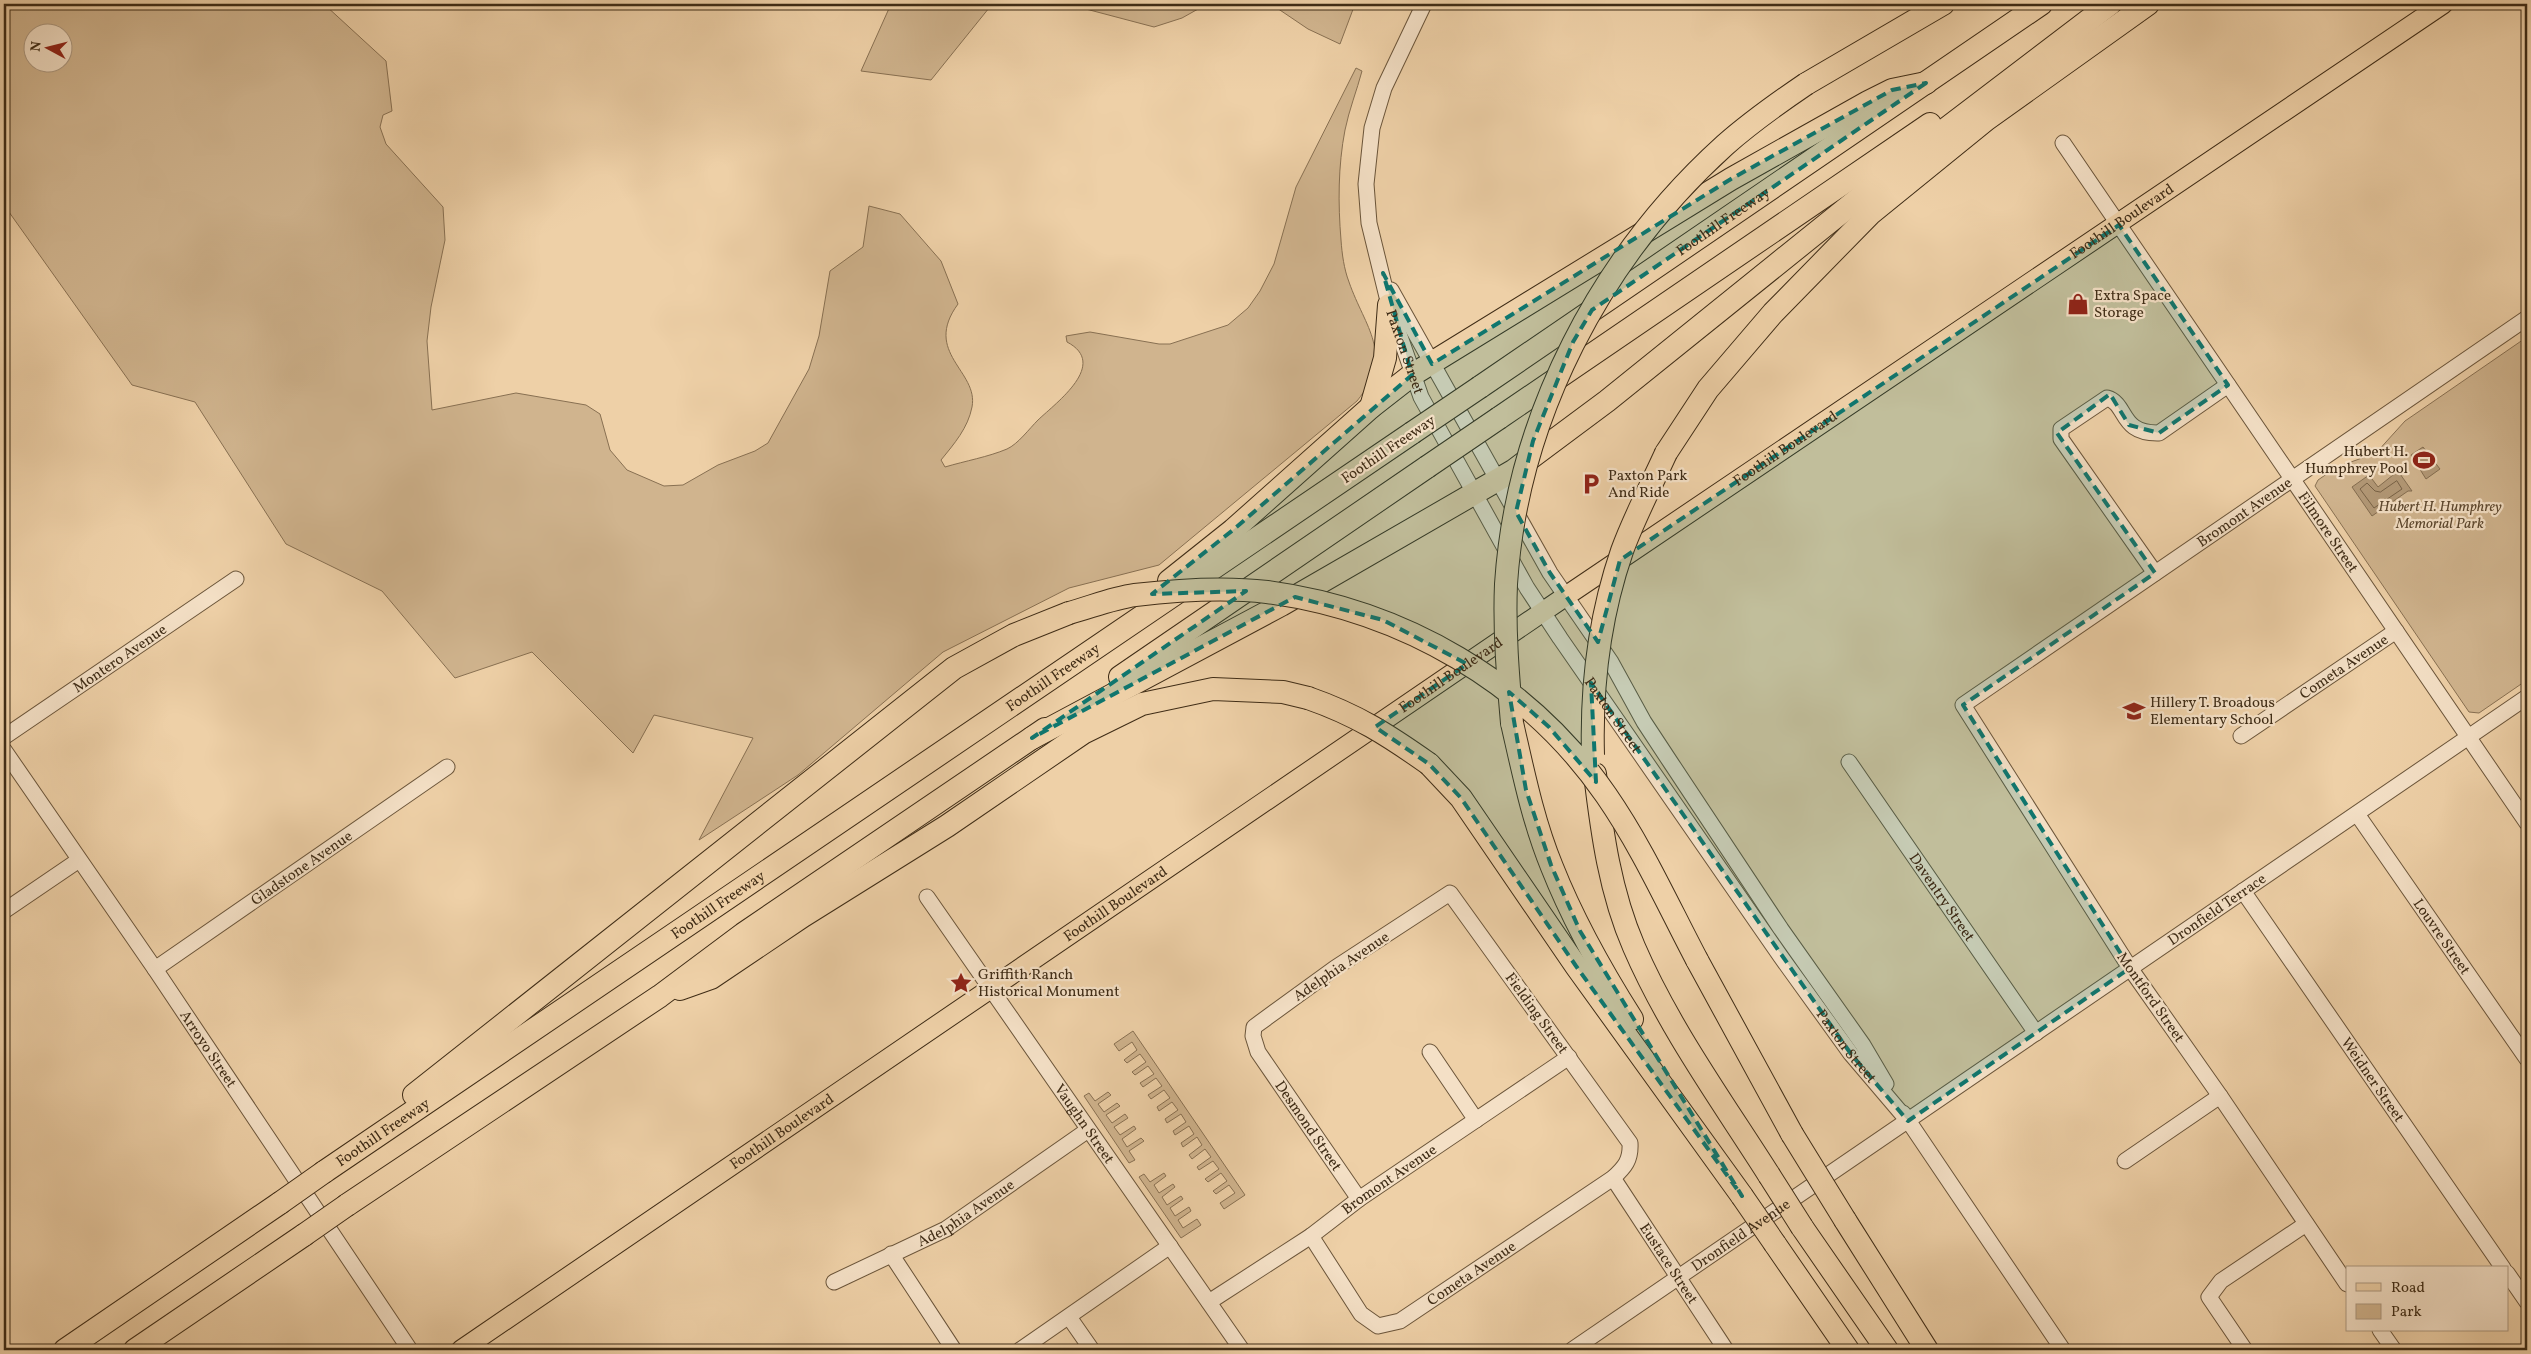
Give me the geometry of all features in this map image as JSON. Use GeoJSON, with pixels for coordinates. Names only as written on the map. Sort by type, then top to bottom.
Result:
{"type":"FeatureCollection","features":[{"type":"Feature","properties":{"kind":"highway"},"geometry":{"type":"LineString","coordinates":[[1742,1196],[1614,992],[1580,931],[1551,865],[1526,790],[1512,723],[1506,627],[1506,584],[1511,538],[1523,479],[1550,392],[1573,342],[1604,289],[1654,220],[1692,177],[1725,145],[1763,114],[1806,84],[1944,4]]}},
{"type":"Feature","properties":{"kind":"highway","name":"Foothill Freeway"},"geometry":{"type":"LineString","coordinates":[[65,1350],[2041,4]]}},
{"type":"Feature","properties":{"kind":"highway"},"geometry":{"type":"LineString","coordinates":[[135,1350],[347,1205],[660,996],[743,934],[2106,4]]}},
{"type":"Feature","properties":{"kind":"highway"},"geometry":{"type":"LineString","coordinates":[[1032,738],[1281,605],[1475,495],[1498,480],[1608,401],[1930,141],[2110,4]]}},
{"type":"Feature","properties":{"kind":"highway"},"geometry":{"type":"LineString","coordinates":[[1887,1350],[1802,1227],[1679,1034],[1633,946],[1612,881],[1602,836],[1593,755],[1592,711],[1596,659],[1601,629],[1622,552],[1666,454],[1708,389],[1773,313],[1870,214],[1987,119],[2148,4]]}},
{"type":"Feature","properties":{"kind":"highway"},"geometry":{"type":"LineString","coordinates":[[1012,704],[1050,666],[1174,578],[1233,530],[1371,407],[1412,375],[1740,174],[1892,90],[1926,82]]}},
{"type":"Feature","properties":{"kind":"highway"},"geometry":{"type":"LineString","coordinates":[[1371,407],[1385,358],[1389,305]]}},
{"type":"Feature","properties":{"kind":"highway"},"geometry":{"type":"LineString","coordinates":[[324,1172],[419,1090],[954,668],[1014,635],[1069,613],[1133,595],[1204,590],[1266,592],[1334,604],[1383,620],[1440,647],[1485,676],[1520,702],[1549,727],[1580,762],[1606,795],[1632,837],[1792,1134],[1927,1350]]}},
{"type":"Feature","properties":{"kind":"highway"},"geometry":{"type":"LineString","coordinates":[[660,996],[710,978],[803,916],[947,826],[1082,733],[1142,704],[1213,688],[1283,692],[1308,698],[1331,706],[1379,729],[1429,764],[1461,798],[1576,966],[1742,1196],[1848,1350]]}},
{"type":"Feature","properties":{"kind":"main road","name":"Foothill Boulevard"},"geometry":{"type":"LineString","coordinates":[[461,1350],[1566,596],[2443,4]]}},
{"type":"Feature","properties":{"kind":"street","name":"Paxton Street"},"geometry":{"type":"LineString","coordinates":[[1424,4],[1384,88],[1377,109],[1368,150],[1367,208],[1389,305],[1412,375],[1422,397],[1527,589],[1781,957],[1851,1054],[1908,1121]]}},
{"type":"Feature","properties":{"kind":"street","name":"Filmore Street"},"geometry":{"type":"LineString","coordinates":[[2063,143],[2527,823]]}},
{"type":"Feature","properties":{"kind":"street","name":"Paxton Street"},"geometry":{"type":"LineString","coordinates":[[1382,273],[1550,573],[1611,662],[1644,722],[1781,929],[1863,1045],[1908,1121],[2063,1350]]}},
{"type":"Feature","properties":{"kind":"street","name":"Bromont Avenue"},"geometry":{"type":"LineString","coordinates":[[1963,705],[2527,318]]}},
{"type":"Feature","properties":{"kind":"street"},"geometry":{"type":"LineString","coordinates":[[2155,573],[2061,439],[2061,430],[2107,398],[2113,400],[2132,428],[2159,433],[2228,385]]}},
{"type":"Feature","properties":{"kind":"street","name":"Montero Avenue"},"geometry":{"type":"LineString","coordinates":[[4,737],[236,579]]}},
{"type":"Feature","properties":{"kind":"street","name":"Cometa Avenue"},"geometry":{"type":"LineString","coordinates":[[2241,736],[2396,631]]}},
{"type":"Feature","properties":{"kind":"street","name":"Dronfield Terrace"},"geometry":{"type":"LineString","coordinates":[[1908,1121],[2527,697]]}},
{"type":"Feature","properties":{"kind":"street","name":"Montford Street"},"geometry":{"type":"LineString","coordinates":[[1963,705],[2130,968],[2220,1096],[2346,1283]]}},
{"type":"Feature","properties":{"kind":"street","name":"Arroyo Street"},"geometry":{"type":"LineString","coordinates":[[4,750],[155,969],[410,1350]]}},
{"type":"Feature","properties":{"kind":"street","name":"Daventry Street"},"geometry":{"type":"LineString","coordinates":[[1848,762],[2036,1033]]}},
{"type":"Feature","properties":{"kind":"street","name":"Gladstone Avenue"},"geometry":{"type":"LineString","coordinates":[[155,969],[447,767]]}},
{"type":"Feature","properties":{"kind":"street","name":"Louvre Street"},"geometry":{"type":"LineString","coordinates":[[2358,814],[2527,1059]]}},
{"type":"Feature","properties":{"kind":"street"},"geometry":{"type":"LineString","coordinates":[[4,911],[79,860]]}},
{"type":"Feature","properties":{"kind":"street","name":"Weidner Street"},"geometry":{"type":"LineString","coordinates":[[2243,891],[2502,1266]]}},
{"type":"Feature","properties":{"kind":"street","name":"Adelphia Avenue"},"geometry":{"type":"LineString","coordinates":[[1258,1052],[1253,1036],[1254,1027],[1260,1022],[1335,968],[1450,893]]}},
{"type":"Feature","properties":{"kind":"street","name":"Fielding Street"},"geometry":{"type":"LineString","coordinates":[[1450,893],[1622,1133]]}},
{"type":"Feature","properties":{"kind":"street","name":"Vaughn Street"},"geometry":{"type":"LineString","coordinates":[[927,897],[1242,1350]]}},
{"type":"Feature","properties":{"kind":"street","name":"Desmond Street"},"geometry":{"type":"LineString","coordinates":[[1258,1052],[1359,1199]]}},
{"type":"Feature","properties":{"kind":"street"},"geometry":{"type":"LineString","coordinates":[[1430,1052],[1476,1120]]}},
{"type":"Feature","properties":{"kind":"street","name":"Bromont Avenue"},"geometry":{"type":"LineString","coordinates":[[1209,1302],[1310,1236],[1359,1199],[1569,1058]]}},
{"type":"Feature","properties":{"kind":"street"},"geometry":{"type":"LineString","coordinates":[[2124,1160],[2220,1096]]}},
{"type":"Feature","properties":{"kind":"street","name":"Dronfield Avenue"},"geometry":{"type":"LineString","coordinates":[[1576,1349],[1908,1121]]}},
{"type":"Feature","properties":{"kind":"street","name":"Adelphia Avenue"},"geometry":{"type":"LineString","coordinates":[[834,1282],[946,1229],[1088,1130]]}},
{"type":"Feature","properties":{"kind":"street","name":"Cometa Avenue"},"geometry":{"type":"LineString","coordinates":[[1310,1236],[1361,1314],[1378,1326],[1400,1321],[1613,1178],[1627,1165],[1630,1153],[1630,1143],[1622,1133]]}},
{"type":"Feature","properties":{"kind":"street","name":"Eustace Street"},"geometry":{"type":"LineString","coordinates":[[1613,1178],[1726,1350]]}},
{"type":"Feature","properties":{"kind":"street"},"geometry":{"type":"LineString","coordinates":[[2245,1350],[2209,1297],[2221,1281],[2306,1224]]}},
{"type":"Feature","properties":{"kind":"street"},"geometry":{"type":"LineString","coordinates":[[1020,1350],[1170,1246]]}},
{"type":"Feature","properties":{"kind":"street"},"geometry":{"type":"LineString","coordinates":[[891,1254],[954,1350]]}},
{"type":"Feature","properties":{"kind":"street"},"geometry":{"type":"LineString","coordinates":[[2508,1275],[2527,1302]]}},
{"type":"Feature","properties":{"kind":"street"},"geometry":{"type":"LineString","coordinates":[[1069,1317],[1092,1350]]}},
{"type":"Feature","properties":{"kind":"street"},"geometry":{"type":"LineString","coordinates":[[2381,1332],[2394,1350]]}},
{"type":"Feature","properties":{"kind":"highlighted area"},"geometry":{"type":"Polygon","coordinates":[[[1926,83],[1592,310],[1573,342],[1533,441],[1516,512],[1550,573],[1598,642],[1620,560],[2119,225],[2228,385],[2159,433],[2129,425],[2110,394],[2057,433],[2155,573],[1963,705],[2130,968],[1908,1121],[1851,1054],[1591,683],[1596,782],[1549,727],[1509,692],[1526,790],[1551,865],[1580,931],[1742,1196],[1576,966],[1461,798],[1429,764],[1375,727],[1467,664],[1383,620],[1295,597],[1032,738],[1246,591],[1152,594],[1233,530],[1412,375],[1383,273],[1432,364],[1731,179],[1892,90],[1926,83]]]}},
{"type":"Feature","properties":{"kind":"green space"},"geometry":{"type":"Polygon","coordinates":[[[4,4],[325,5],[386,61],[392,111],[383,115],[380,127],[386,144],[443,207],[445,240],[431,307],[427,341],[432,410],[516,393],[586,405],[600,414],[610,450],[627,470],[664,486],[683,485],[718,465],[755,451],[768,443],[809,369],[819,336],[830,271],[863,247],[869,206],[900,214],[941,261],[958,304],[949,321],[946,336],[948,349],[968,383],[972,394],[972,407],[964,429],[941,460],[945,467],[1011,447],[1067,393],[1081,372],[1083,361],[1079,351],[1067,342],[1066,336],[1090,332],[1159,344],[1170,344],[1228,325],[1248,308],[1260,291],[1274,264],[1296,187],[1356,68],[1362,71],[1345,130],[1339,185],[1340,226],[1347,277],[1369,327],[1375,355],[1374,369],[1368,384],[1357,401],[1159,565],[1069,588],[943,652],[798,775],[699,840],[753,738],[654,715],[633,753],[532,652],[455,678],[382,591],[286,544],[195,402],[132,385],[4,205],[4,4]]]}},
{"type":"Feature","properties":{"kind":"green space"},"geometry":{"type":"Polygon","coordinates":[[[891,4],[998,4],[989,8],[931,80],[861,71],[891,4]]]}},
{"type":"Feature","properties":{"kind":"green space"},"geometry":{"type":"Polygon","coordinates":[[[1067,4],[1207,4],[1182,18],[1154,27],[1067,4]]]}},
{"type":"Feature","properties":{"kind":"green space"},"geometry":{"type":"Polygon","coordinates":[[[1271,4],[1355,4],[1340,44],[1308,29],[1271,4]]]}},
{"type":"Feature","properties":{"kind":"green space","name":"Hubert H. Humphrey Memorial Park"},"geometry":{"type":"Polygon","coordinates":[[[2527,337],[2527,680],[2479,713],[2469,712],[2315,486],[2318,480],[2337,467],[2376,453],[2405,421],[2527,337]]]}},
{"type":"Feature","properties":{"kind":"green space"},"geometry":{"type":"Polygon","coordinates":[[[1133,1031],[1245,1195],[1224,1209],[1220,1203],[1235,1193],[1229,1185],[1216,1194],[1213,1191],[1227,1181],[1221,1173],[1208,1182],[1205,1179],[1219,1169],[1213,1161],[1199,1170],[1197,1167],[1211,1157],[1205,1149],[1192,1159],[1189,1155],[1202,1145],[1197,1137],[1183,1147],[1181,1143],[1194,1134],[1189,1126],[1175,1135],[1173,1131],[1186,1122],[1181,1114],[1167,1123],[1165,1119],[1178,1110],[1172,1102],[1159,1111],[1157,1107],[1170,1098],[1164,1090],[1151,1099],[1148,1095],[1162,1086],[1156,1078],[1143,1087],[1140,1083],[1154,1074],[1148,1066],[1135,1075],[1132,1072],[1146,1062],[1140,1054],[1127,1063],[1124,1060],[1137,1050],[1132,1042],[1119,1051],[1114,1044],[1133,1031]]]}},
{"type":"Feature","properties":{"kind":"green space"},"geometry":{"type":"Polygon","coordinates":[[[1108,1092],[1111,1095],[1098,1104],[1104,1112],[1117,1103],[1120,1106],[1106,1115],[1112,1123],[1125,1114],[1128,1118],[1114,1127],[1120,1135],[1134,1126],[1136,1129],[1122,1139],[1127,1147],[1141,1138],[1144,1141],[1129,1151],[1135,1160],[1129,1163],[1084,1096],[1089,1093],[1095,1101],[1108,1092]]]}},
{"type":"Feature","properties":{"kind":"green space"},"geometry":{"type":"Polygon","coordinates":[[[1164,1173],[1166,1176],[1154,1185],[1159,1193],[1173,1184],[1175,1187],[1162,1197],[1167,1205],[1181,1196],[1183,1199],[1170,1208],[1175,1216],[1189,1207],[1191,1211],[1178,1220],[1183,1228],[1197,1219],[1201,1225],[1181,1238],[1139,1177],[1144,1174],[1150,1182],[1164,1173]]]}},
{"type":"Feature","properties":{"kind":"water","name":"Hubert H. Humphrey Pool"},"geometry":{"type":"Polygon","coordinates":[[[2423,447],[2440,469],[2426,479],[2411,455],[2423,447]]]}},
{"type":"Feature","properties":{"kind":"water"},"geometry":{"type":"Polygon","coordinates":[[[2398,471],[2412,491],[2408,491],[2372,516],[2352,487],[2369,475],[2378,487],[2398,471]]]}},
{"type":"Feature","properties":{"kind":"place","name":"Extra Space Storage"},"geometry":{"type":"Point","coordinates":[2078,304]}},
{"type":"Feature","properties":{"kind":"place","name":"Hubert H. Humphrey Pool"},"geometry":{"type":"Point","coordinates":[2424,460]}},
{"type":"Feature","properties":{"kind":"place","name":"Paxton Park And Ride"},"geometry":{"type":"Point","coordinates":[1591,484]}},
{"type":"Feature","properties":{"kind":"place","name":"Hillery T. Broadous Elementary School"},"geometry":{"type":"Point","coordinates":[2134,711]}},
{"type":"Feature","properties":{"kind":"place","name":"Griffith Ranch Historical Monument"},"geometry":{"type":"Point","coordinates":[961,983]}}]}
